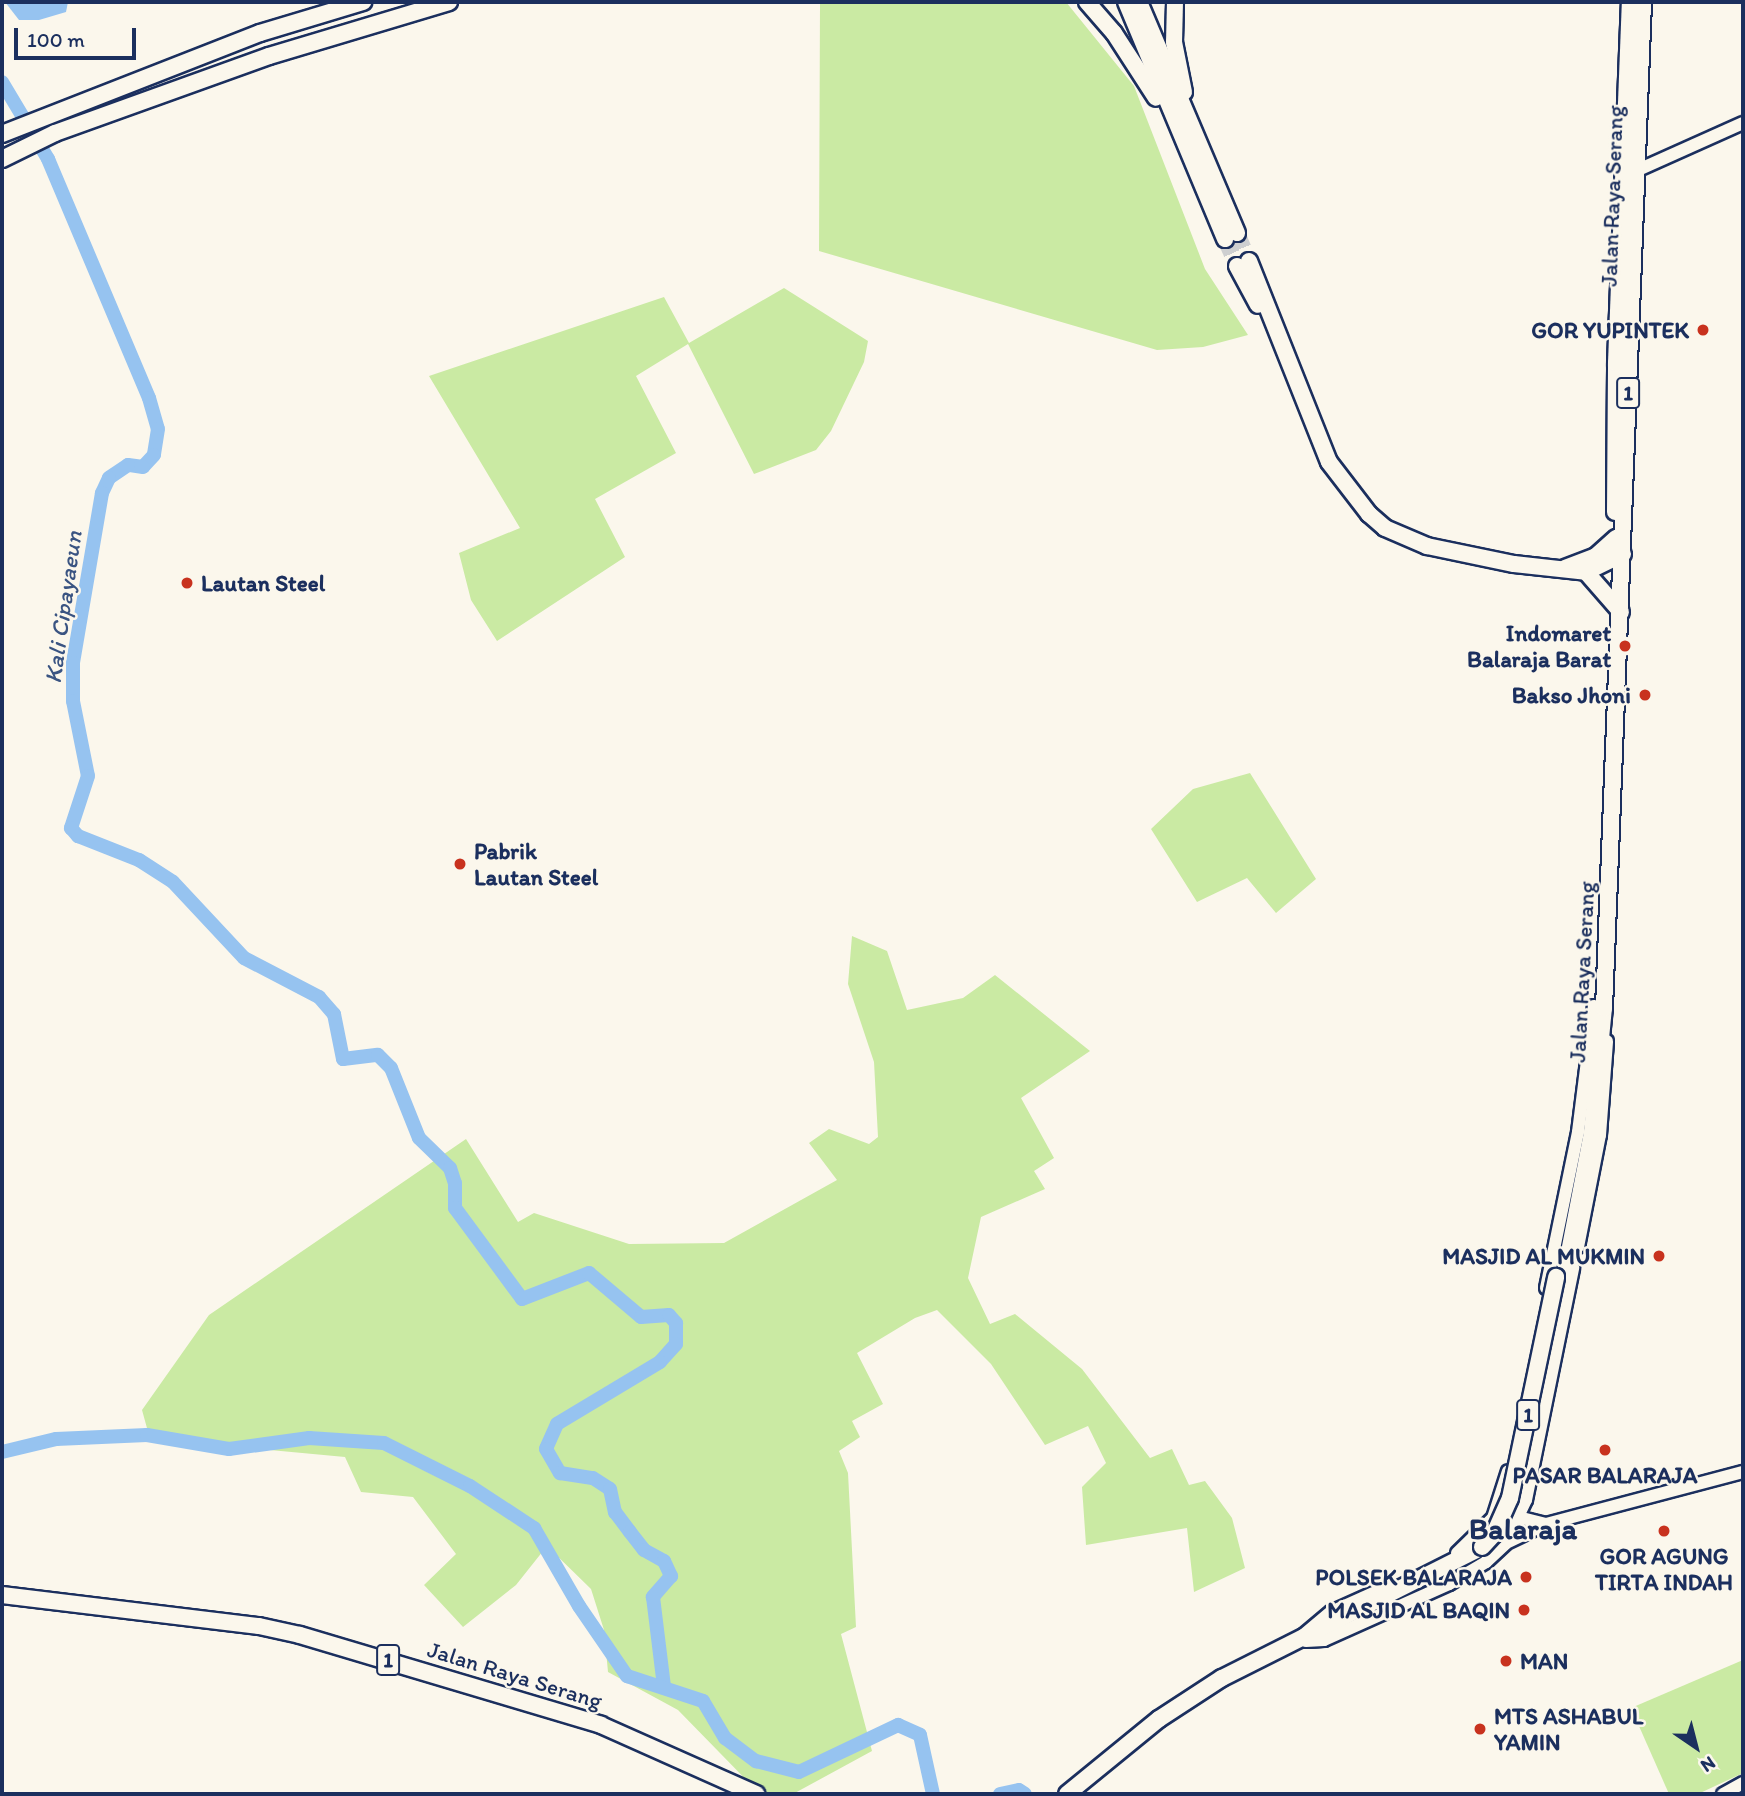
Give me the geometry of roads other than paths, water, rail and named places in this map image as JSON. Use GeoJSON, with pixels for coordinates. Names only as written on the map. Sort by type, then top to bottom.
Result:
{"type":"FeatureCollection","features":[{"type":"Feature","properties":{"kind":"highway"},"geometry":{"type":"LineString","coordinates":[[2,135],[43,116],[260,33],[363,2]]}},
{"type":"Feature","properties":{"kind":"highway"},"geometry":{"type":"LineString","coordinates":[[2,159],[55,133],[398,8],[449,2]]}},
{"type":"Feature","properties":{"kind":"highway"},"geometry":{"type":"LineString","coordinates":[[1087,2],[1114,33],[1191,143]]}},
{"type":"Feature","properties":{"kind":"highway"},"geometry":{"type":"LineString","coordinates":[[1126,2],[1231,236]]}},
{"type":"Feature","properties":{"kind":"highway"},"geometry":{"type":"LineString","coordinates":[[1139,2],[1191,143]]}},
{"type":"Feature","properties":{"kind":"highway"},"geometry":{"type":"LineString","coordinates":[[1175,2],[1174,43],[1191,143]]}},
{"type":"Feature","properties":{"kind":"highway","name":"Jalan Raya Serang"},"geometry":{"type":"LineString","coordinates":[[1072,1790],[1154,1725],[1222,1678],[1332,1625],[1474,1562],[1499,1539],[1510,1520],[1524,1474],[1585,1177],[1596,1085],[1618,557],[1630,2]]}},
{"type":"Feature","properties":{"kind":"highway","name":"Jalan Raya Serang"},"geometry":{"type":"LineString","coordinates":[[1628,174],[1643,2]]}},
{"type":"Feature","properties":{"kind":"highway"},"geometry":{"type":"LineString","coordinates":[[1243,263],[1278,338],[1329,463],[1350,494],[1385,528],[1427,546],[1573,571],[1618,557]]}},
{"type":"Feature","properties":{"kind":"highway","name":"Jalan Raya Serang"},"geometry":{"type":"LineString","coordinates":[[1618,557],[1616,538],[1621,429]]}},
{"type":"Feature","properties":{"kind":"highway"},"geometry":{"type":"LineString","coordinates":[[1573,571],[1596,556],[1616,538]]}},
{"type":"Feature","properties":{"kind":"highway"},"geometry":{"type":"LineString","coordinates":[[1573,571],[1616,609]]}},
{"type":"Feature","properties":{"kind":"highway","name":"Jalan Raya Serang"},"geometry":{"type":"LineString","coordinates":[[2,1595],[259,1626],[300,1635],[601,1724],[756,1794]]}},
{"type":"Feature","properties":{"kind":"main road"},"geometry":{"type":"LineString","coordinates":[[1628,174],[1743,123]]}},
{"type":"Feature","properties":{"kind":"main road"},"geometry":{"type":"LineString","coordinates":[[1599,1007],[1578,1132],[1500,1505],[1471,1544],[1331,1612],[1308,1627],[1304,1639],[1324,1640],[1449,1584],[1486,1562],[1505,1544],[1546,1524],[1743,1472]]}},
{"type":"Feature","properties":{"kind":"main road"},"geometry":{"type":"LineString","coordinates":[[1505,1544],[1519,1518],[1532,1473],[1602,1124],[1607,1054],[1599,1007]]}},
{"type":"Feature","properties":{"kind":"main road"},"geometry":{"type":"LineString","coordinates":[[1543,1303],[1553,1297],[1566,1303]]}},
{"type":"Feature","properties":{"kind":"main road"},"geometry":{"type":"LineString","coordinates":[[1510,1463],[1522,1462],[1532,1473]]}},
{"type":"Feature","properties":{"kind":"main road"},"geometry":{"type":"LineString","coordinates":[[1500,1505],[1519,1518],[1546,1524]]}},
{"type":"Feature","properties":{"kind":"main road"},"geometry":{"type":"LineString","coordinates":[[1723,1794],[1743,1783]]}},
{"type":"Feature","properties":{"kind":"water"},"geometry":{"type":"Polygon","coordinates":[[[5,2],[68,2],[66,12],[39,20],[19,20],[5,2]]]}},
{"type":"Feature","properties":{"kind":"waterway","name":"Kali Cipayaeun"},"geometry":{"type":"LineString","coordinates":[[2,82],[48,159],[149,398],[158,429],[154,455],[143,467],[128,465],[109,478],[102,493],[73,663],[73,701],[88,776],[71,828],[78,836],[139,860],[173,882],[244,958],[319,997],[334,1014],[343,1059],[378,1055],[391,1068],[419,1138],[450,1168],[455,1183],[455,1208],[522,1299],[589,1273],[641,1317],[669,1315],[676,1323],[676,1344],[660,1362],[557,1424],[546,1449],[560,1473],[593,1478],[610,1489],[615,1512],[644,1550],[664,1561],[671,1576],[653,1597],[664,1686]]}},
{"type":"Feature","properties":{"kind":"waterway"},"geometry":{"type":"LineString","coordinates":[[2,1452],[56,1439],[147,1435],[229,1449],[309,1438],[384,1443],[470,1486],[534,1528],[579,1606],[627,1676],[703,1701],[725,1738],[756,1761],[799,1772],[898,1725],[920,1735],[933,1794]]}},
{"type":"Feature","properties":{"kind":"waterway"},"geometry":{"type":"LineString","coordinates":[[1000,1794],[1019,1790],[1025,1794]]}},
{"type":"Feature","properties":{"kind":"tunnel"},"geometry":{"type":"LineString","coordinates":[[1237,233],[1249,261]]}},
{"type":"Feature","properties":{"kind":"tunnel"},"geometry":{"type":"LineString","coordinates":[[1225,239],[1237,266]]}},
{"type":"Feature","properties":{"kind":"place","name":"GOR YUPINTEK"},"geometry":{"type":"Point","coordinates":[1703,330]}},
{"type":"Feature","properties":{"kind":"place","name":"Lautan Steel"},"geometry":{"type":"Point","coordinates":[187,583]}},
{"type":"Feature","properties":{"kind":"place","name":"Indomaret Balaraja Barat"},"geometry":{"type":"Point","coordinates":[1625,646]}},
{"type":"Feature","properties":{"kind":"place","name":"Bakso Jhoni"},"geometry":{"type":"Point","coordinates":[1645,695]}},
{"type":"Feature","properties":{"kind":"place","name":"Pabrik Lautan Steel"},"geometry":{"type":"Point","coordinates":[460,864]}},
{"type":"Feature","properties":{"kind":"place","name":"MASJID AL MUKMIN"},"geometry":{"type":"Point","coordinates":[1659,1256]}},
{"type":"Feature","properties":{"kind":"place","name":"PASAR BALARAJA"},"geometry":{"type":"Point","coordinates":[1605,1450]}},
{"type":"Feature","properties":{"kind":"place","name":"GOR AGUNG TIRTA INDAH"},"geometry":{"type":"Point","coordinates":[1664,1531]}},
{"type":"Feature","properties":{"kind":"place","name":"POLSEK BALARAJA"},"geometry":{"type":"Point","coordinates":[1526,1577]}},
{"type":"Feature","properties":{"kind":"place","name":"MASJID AL BAQIN"},"geometry":{"type":"Point","coordinates":[1524,1610]}},
{"type":"Feature","properties":{"kind":"place","name":"MAN"},"geometry":{"type":"Point","coordinates":[1506,1661]}},
{"type":"Feature","properties":{"kind":"place","name":"MTS ASHABUL YAMIN"},"geometry":{"type":"Point","coordinates":[1480,1729]}},
{"type":"Feature","properties":{"kind":"district","name":"Balaraja"},"geometry":{"type":"Point","coordinates":[1523,1529]}}]}
